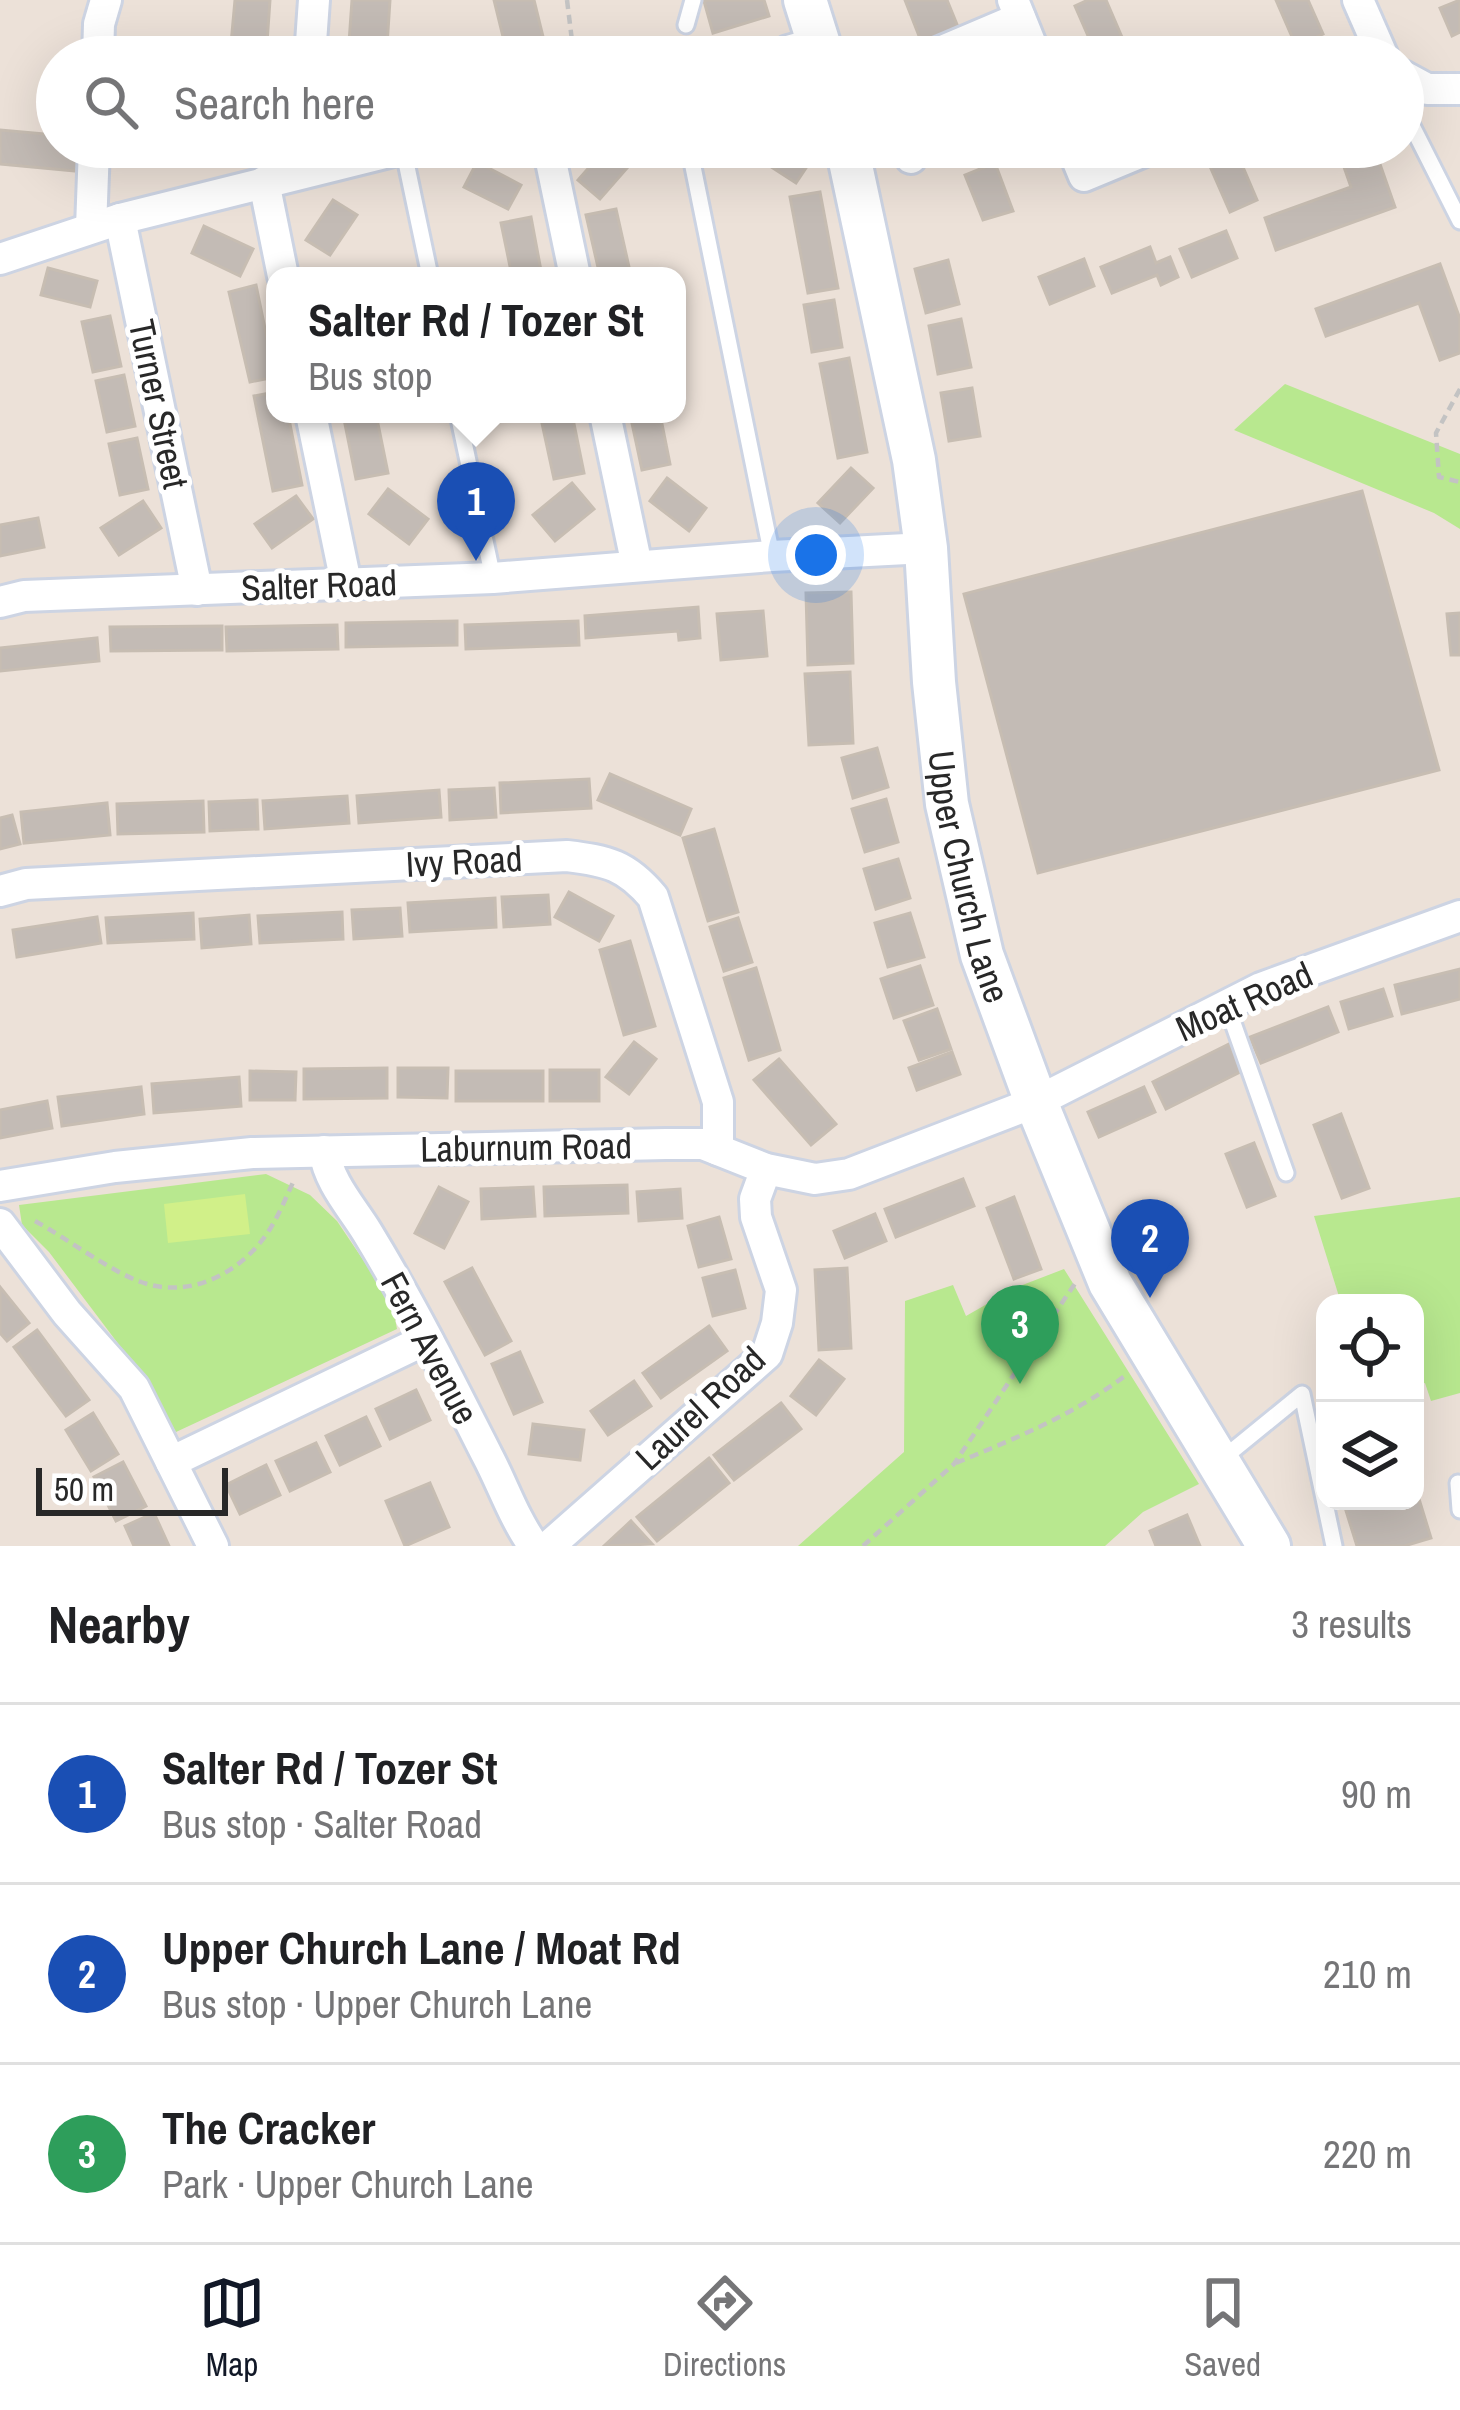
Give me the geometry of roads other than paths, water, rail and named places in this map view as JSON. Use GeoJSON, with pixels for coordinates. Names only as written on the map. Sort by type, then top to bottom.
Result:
{"type":"FeatureCollection","features":[{"type":"Feature","properties":{"kind":"main road","name":"Upper Church Lane"},"geometry":{"type":"LineString","coordinates":[[851,168],[914,460],[947,805],[982,955],[1110,1283],[1269,1546]]}},
{"type":"Feature","properties":{"kind":"street"},"geometry":{"type":"LineString","coordinates":[[99,36],[106,0]]}},
{"type":"Feature","properties":{"kind":"street"},"geometry":{"type":"LineString","coordinates":[[311,36],[314,0]]}},
{"type":"Feature","properties":{"kind":"street"},"geometry":{"type":"LineString","coordinates":[[1358,0],[1374,36]]}},
{"type":"Feature","properties":{"kind":"street"},"geometry":{"type":"LineString","coordinates":[[967,36],[1017,9]]}},
{"type":"Feature","properties":{"kind":"street"},"geometry":{"type":"LineString","coordinates":[[1424,87],[1460,89]]}},
{"type":"Feature","properties":{"kind":"street","name":"Turner Street"},"geometry":{"type":"LineString","coordinates":[[97,168],[105,224],[197,590]]}},
{"type":"Feature","properties":{"kind":"street"},"geometry":{"type":"LineString","coordinates":[[0,259],[105,224],[264,182],[297,168]]}},
{"type":"Feature","properties":{"kind":"street"},"geometry":{"type":"LineString","coordinates":[[552,168],[573,267]]}},
{"type":"Feature","properties":{"kind":"street"},"geometry":{"type":"LineString","coordinates":[[264,182],[281,267]]}},
{"type":"Feature","properties":{"kind":"street"},"geometry":{"type":"LineString","coordinates":[[313,423],[346,583]]}},
{"type":"Feature","properties":{"kind":"street"},"geometry":{"type":"LineString","coordinates":[[606,423],[637,566]]}},
{"type":"Feature","properties":{"kind":"street","name":"Salter Road"},"geometry":{"type":"LineString","coordinates":[[0,602],[24,596],[493,578],[926,548]]}},
{"type":"Feature","properties":{"kind":"street","name":"Ivy Road"},"geometry":{"type":"LineString","coordinates":[[0,891],[26,884],[567,856],[619,866],[653,897],[718,1102],[718,1150]]}},
{"type":"Feature","properties":{"kind":"street","name":"Moat Road"},"geometry":{"type":"LineString","coordinates":[[1036,1102],[1261,988],[1460,916]]}},
{"type":"Feature","properties":{"kind":"street","name":"Laburnum Road"},"geometry":{"type":"LineString","coordinates":[[0,1186],[115,1166],[253,1153],[326,1161],[703,1144],[766,1169],[815,1179],[849,1174],[1036,1102]]}},
{"type":"Feature","properties":{"kind":"street","name":"Fern Avenue"},"geometry":{"type":"LineString","coordinates":[[326,1161],[427,1339],[534,1546]]}},
{"type":"Feature","properties":{"kind":"street","name":"Laurel Road"},"geometry":{"type":"LineString","coordinates":[[549,1546],[767,1354],[782,1290],[756,1217],[755,1199],[766,1169]]}},
{"type":"Feature","properties":{"kind":"street"},"geometry":{"type":"LineString","coordinates":[[12,1219],[68,1313],[134,1388],[213,1546]]}},
{"type":"Feature","properties":{"kind":"street"},"geometry":{"type":"LineString","coordinates":[[172,1462],[427,1339]]}},
{"type":"Feature","properties":{"kind":"lane"},"geometry":{"type":"LineString","coordinates":[[686,25],[693,0]]}},
{"type":"Feature","properties":{"kind":"lane"},"geometry":{"type":"LineString","coordinates":[[1424,150],[1460,221]]}},
{"type":"Feature","properties":{"kind":"lane"},"geometry":{"type":"LineString","coordinates":[[410,168],[428,267]]}},
{"type":"Feature","properties":{"kind":"lane"},"geometry":{"type":"LineString","coordinates":[[693,168],[772,556]]}},
{"type":"Feature","properties":{"kind":"lane"},"geometry":{"type":"LineString","coordinates":[[460,423],[493,578]]}},
{"type":"Feature","properties":{"kind":"lane"},"geometry":{"type":"LineString","coordinates":[[1227,1006],[1286,1173]]}},
{"type":"Feature","properties":{"kind":"lane"},"geometry":{"type":"LineString","coordinates":[[1219,1461],[1302,1394],[1334,1546]]}},
{"type":"Feature","properties":{"kind":"lane"},"geometry":{"type":"LineString","coordinates":[[1458,1484],[1460,1510]]}},
{"type":"Feature","properties":{"kind":"place","name":"Salter Rd / Tozer St"},"geometry":{"type":"Point","coordinates":[476,561]}},
{"type":"Feature","properties":{"kind":"place","name":"Upper Church Lane / Moat Rd"},"geometry":{"type":"Point","coordinates":[1150,1298]}},
{"type":"Feature","properties":{"kind":"place","name":"The Cracker"},"geometry":{"type":"Point","coordinates":[1020,1384]}}]}
